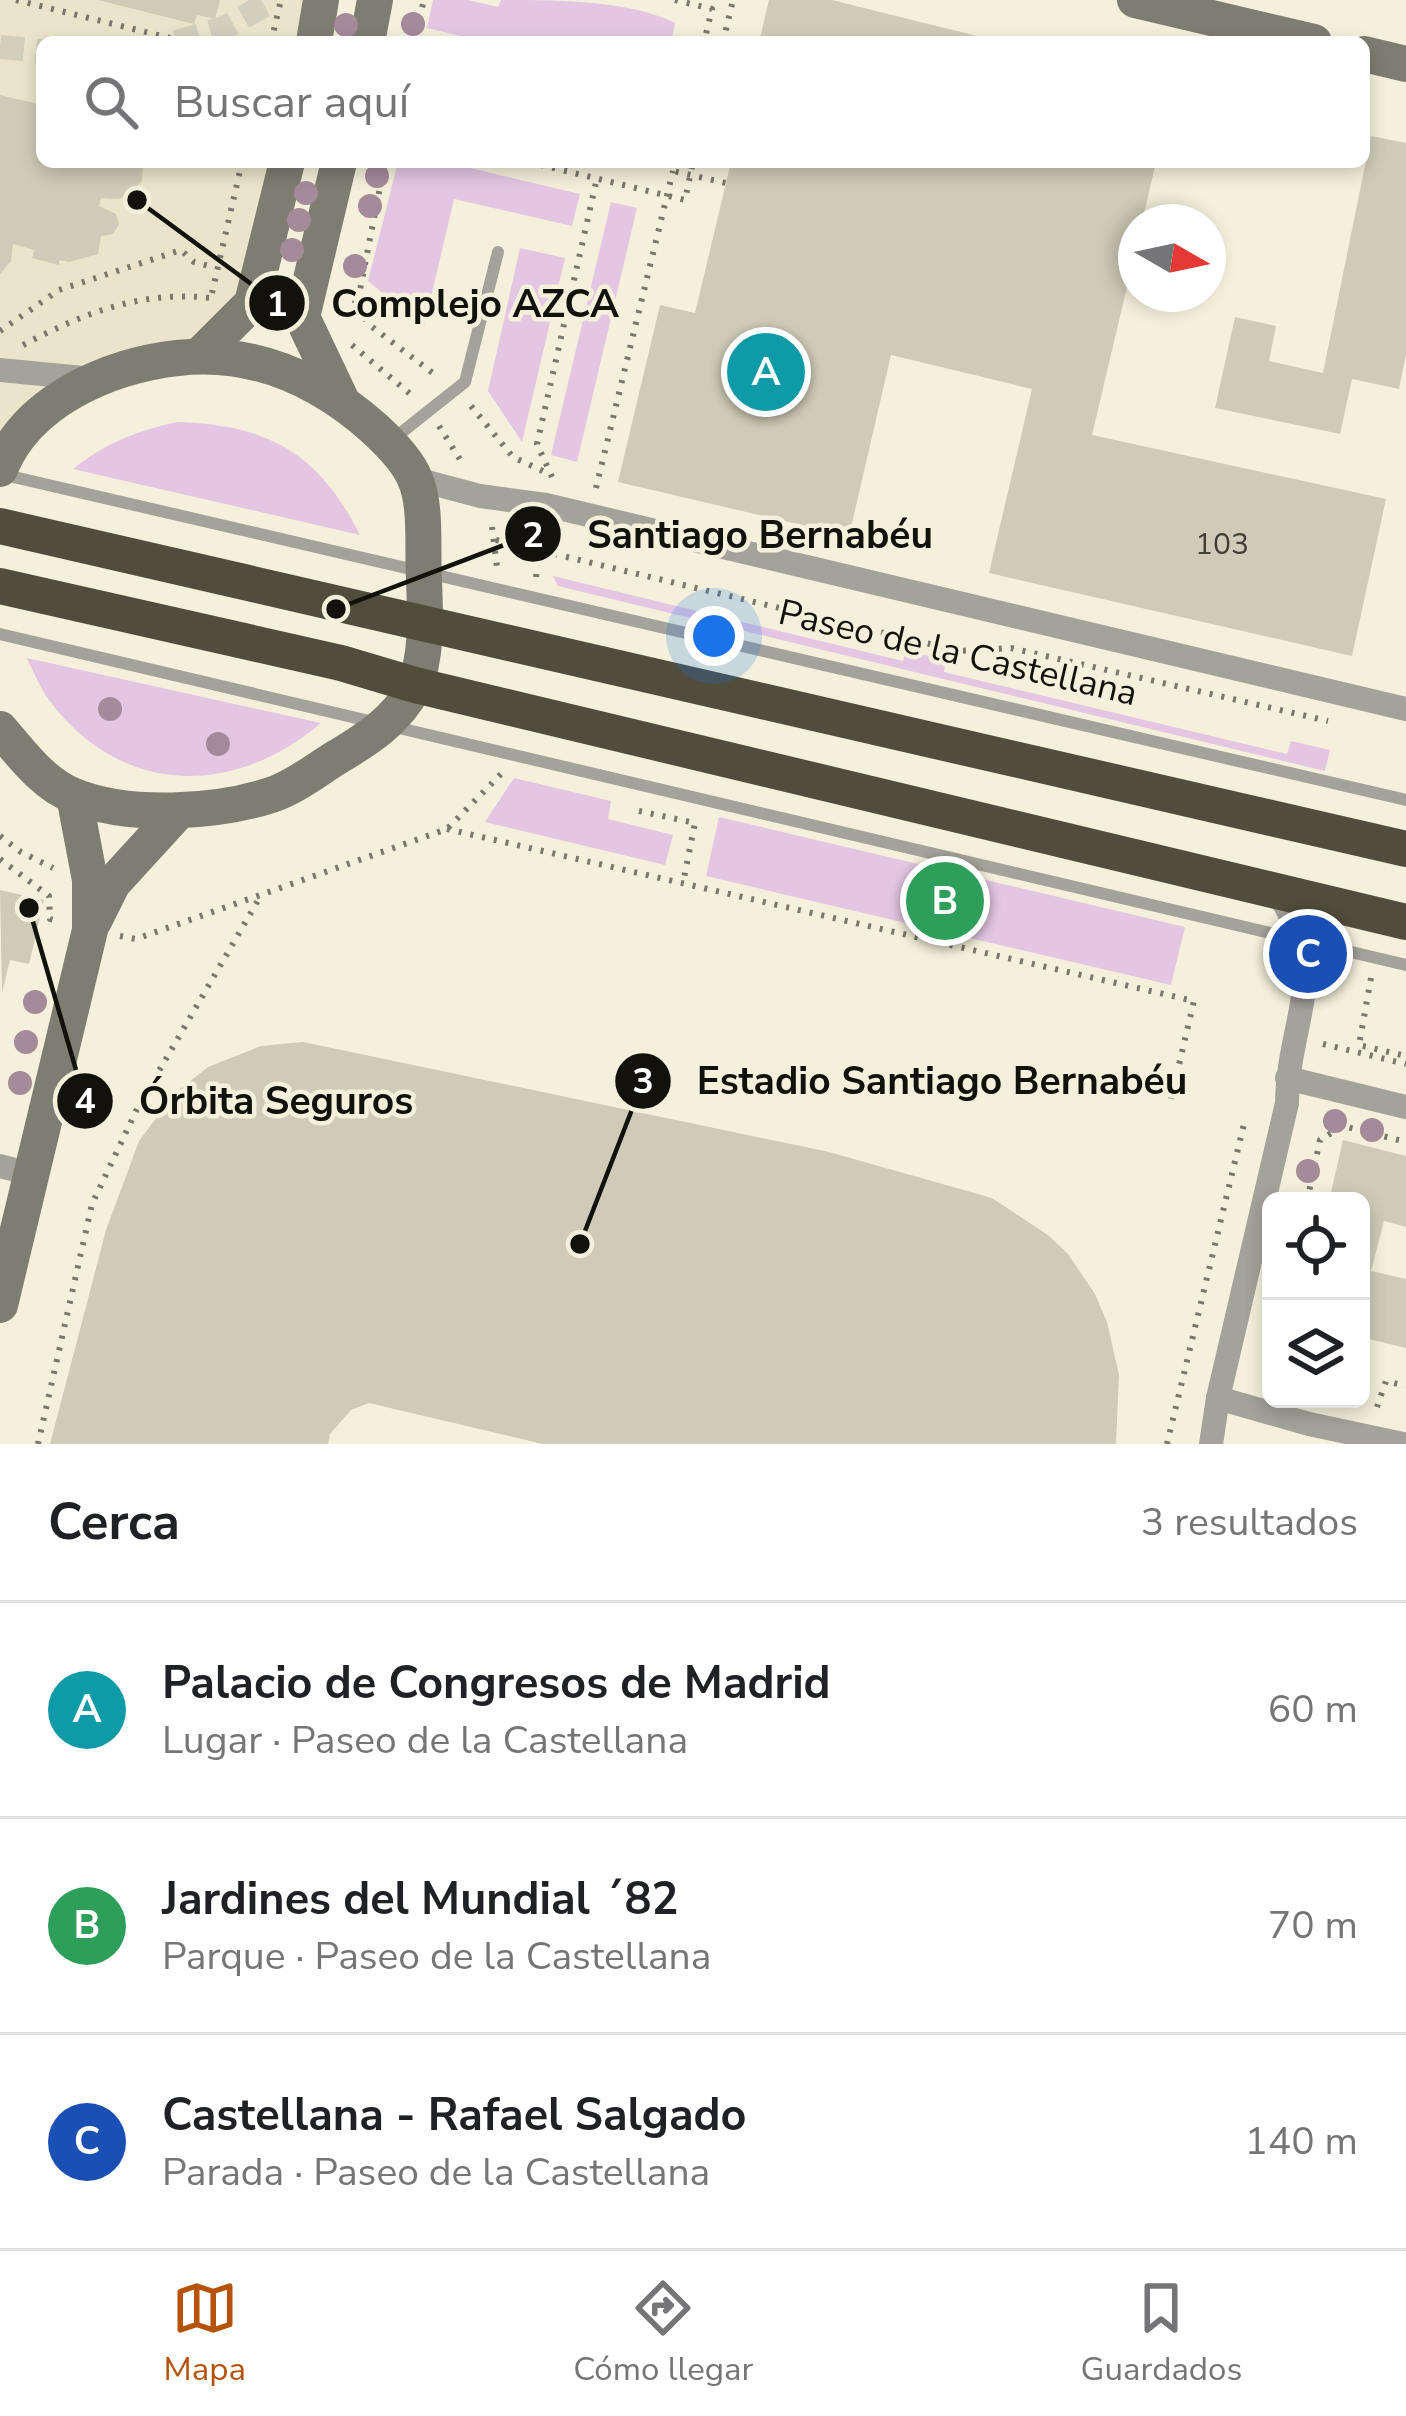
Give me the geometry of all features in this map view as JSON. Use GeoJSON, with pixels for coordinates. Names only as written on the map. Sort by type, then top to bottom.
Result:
{"type":"FeatureCollection","features":[{"type":"Feature","properties":{"kind":"highway"},"geometry":{"type":"LineString","coordinates":[[0,526],[1406,849]]}},
{"type":"Feature","properties":{"kind":"highway"},"geometry":{"type":"LineString","coordinates":[[0,586],[341,663],[415,685],[1406,922]]}},
{"type":"Feature","properties":{"kind":"main road"},"geometry":{"type":"LineString","coordinates":[[315,36],[321,0]]}},
{"type":"Feature","properties":{"kind":"main road"},"geometry":{"type":"LineString","coordinates":[[369,36],[375,0]]}},
{"type":"Feature","properties":{"kind":"main road"},"geometry":{"type":"LineString","coordinates":[[1135,0],[1235,11],[1299,36]]}},
{"type":"Feature","properties":{"kind":"main road"},"geometry":{"type":"LineString","coordinates":[[1370,55],[1406,64]]}},
{"type":"Feature","properties":{"kind":"main road"},"geometry":{"type":"LineString","coordinates":[[200,355],[252,303],[286,168]]}},
{"type":"Feature","properties":{"kind":"main road"},"geometry":{"type":"LineString","coordinates":[[338,168],[302,317],[340,398]]}},
{"type":"Feature","properties":{"kind":"main road"},"geometry":{"type":"LineString","coordinates":[[0,471],[10,445],[49,407],[95,379],[146,362],[200,355],[246,360],[294,374],[340,398],[389,442],[416,479],[426,624],[415,685],[388,724],[274,795],[177,813],[74,796],[15,763],[0,729]]}},
{"type":"Feature","properties":{"kind":"main road"},"geometry":{"type":"LineString","coordinates":[[74,796],[90,880],[90,930]]}},
{"type":"Feature","properties":{"kind":"main road"},"geometry":{"type":"LineString","coordinates":[[0,1305],[16,1170],[90,930],[113,883],[177,813]]}},
{"type":"Feature","properties":{"kind":"street"},"geometry":{"type":"LineString","coordinates":[[371,36],[388,0]]}},
{"type":"Feature","properties":{"kind":"street"},"geometry":{"type":"LineString","coordinates":[[6,360],[95,379]]}},
{"type":"Feature","properties":{"kind":"street","name":"Paseo de la Castellana"},"geometry":{"type":"LineString","coordinates":[[416,479],[1406,709]]}},
{"type":"Feature","properties":{"kind":"street"},"geometry":{"type":"LineString","coordinates":[[1211,1444],[1287,1103],[1287,1078],[1304,994],[1304,941],[1276,893]]}},
{"type":"Feature","properties":{"kind":"street"},"geometry":{"type":"LineString","coordinates":[[1287,1078],[1406,1107]]}},
{"type":"Feature","properties":{"kind":"street"},"geometry":{"type":"LineString","coordinates":[[1218,1398],[1402,1444]]}},
{"type":"Feature","properties":{"kind":"lane"},"geometry":{"type":"LineString","coordinates":[[389,442],[465,382],[498,253]]}},
{"type":"Feature","properties":{"kind":"lane","name":"Paseo de la Castellana"},"geometry":{"type":"LineString","coordinates":[[0,471],[1406,800]]}},
{"type":"Feature","properties":{"kind":"lane"},"geometry":{"type":"LineString","coordinates":[[0,634],[1406,965]]}},
{"type":"Feature","properties":{"kind":"path"},"geometry":{"type":"LineString","coordinates":[[16,0],[162,36]]}},
{"type":"Feature","properties":{"kind":"path"},"geometry":{"type":"LineString","coordinates":[[272,36],[280,0]]}},
{"type":"Feature","properties":{"kind":"path"},"geometry":{"type":"LineString","coordinates":[[415,36],[424,0]]}},
{"type":"Feature","properties":{"kind":"path"},"geometry":{"type":"LineString","coordinates":[[675,0],[712,9],[705,36]]}},
{"type":"Feature","properties":{"kind":"path"},"geometry":{"type":"LineString","coordinates":[[724,36],[733,0]]}},
{"type":"Feature","properties":{"kind":"path"},"geometry":{"type":"LineString","coordinates":[[211,298],[241,168]]}},
{"type":"Feature","properties":{"kind":"path"},"geometry":{"type":"LineString","coordinates":[[358,301],[385,168]]}},
{"type":"Feature","properties":{"kind":"path"},"geometry":{"type":"LineString","coordinates":[[553,168],[685,200],[692,168]]}},
{"type":"Feature","properties":{"kind":"path"},"geometry":{"type":"LineString","coordinates":[[589,517],[674,168]]}},
{"type":"Feature","properties":{"kind":"path"},"geometry":{"type":"LineString","coordinates":[[678,168],[726,183]]}},
{"type":"Feature","properties":{"kind":"path"},"geometry":{"type":"LineString","coordinates":[[0,331],[59,290],[181,250],[194,262],[209,266]]}},
{"type":"Feature","properties":{"kind":"path"},"geometry":{"type":"LineString","coordinates":[[6,360],[98,309],[160,297],[252,303]]}},
{"type":"Feature","properties":{"kind":"path"},"geometry":{"type":"LineString","coordinates":[[302,317],[362,352],[428,411],[464,466]]}},
{"type":"Feature","properties":{"kind":"path"},"geometry":{"type":"LineString","coordinates":[[498,575],[496,540],[959,651],[1011,648],[1321,721],[1343,722]]}},
{"type":"Feature","properties":{"kind":"path"},"geometry":{"type":"LineString","coordinates":[[639,812],[695,823],[682,883]]}},
{"type":"Feature","properties":{"kind":"path"},"geometry":{"type":"LineString","coordinates":[[0,859],[49,896],[50,920],[136,939],[448,829],[1194,1001],[1169,1108]]}},
{"type":"Feature","properties":{"kind":"path"},"geometry":{"type":"LineString","coordinates":[[0,836],[21,852],[90,880]]}},
{"type":"Feature","properties":{"kind":"path"},"geometry":{"type":"LineString","coordinates":[[38,1444],[92,1204],[138,1107],[262,895]]}},
{"type":"Feature","properties":{"kind":"path"},"geometry":{"type":"LineString","coordinates":[[1296,1038],[1406,1060]]}},
{"type":"Feature","properties":{"kind":"path"},"geometry":{"type":"LineString","coordinates":[[1359,1045],[1406,1060]]}},
{"type":"Feature","properties":{"kind":"path"},"geometry":{"type":"LineString","coordinates":[[1167,1444],[1244,1124]]}},
{"type":"Feature","properties":{"kind":"path"},"geometry":{"type":"LineString","coordinates":[[1309,1192],[1320,1140],[1343,1126],[1406,1142]]}},
{"type":"Feature","properties":{"kind":"path"},"geometry":{"type":"LineString","coordinates":[[1370,1406],[1379,1408],[1386,1381],[1406,1386]]}},
{"type":"Feature","properties":{"kind":"shaded area"},"geometry":{"type":"Polygon","coordinates":[[[0,0],[321,0],[315,36],[36,36],[36,168],[283,168],[259,279],[200,355],[95,379],[0,469],[0,0]]]}},
{"type":"Feature","properties":{"kind":"shaded area"},"geometry":{"type":"Polygon","coordinates":[[[433,0],[468,0],[498,7],[501,0],[591,3],[657,15],[675,23],[672,36],[461,36],[427,28],[433,0]]]}},
{"type":"Feature","properties":{"kind":"shaded area"},"geometry":{"type":"Polygon","coordinates":[[[396,168],[470,168],[580,194],[572,226],[454,199],[424,327],[368,281],[396,168]]]}},
{"type":"Feature","properties":{"kind":"shaded area"},"geometry":{"type":"Polygon","coordinates":[[[611,202],[637,208],[577,462],[551,455],[611,202]]]}},
{"type":"Feature","properties":{"kind":"shaded area"},"geometry":{"type":"Polygon","coordinates":[[[520,248],[565,258],[522,442],[488,391],[520,248]]]}},
{"type":"Feature","properties":{"kind":"shaded area"},"geometry":{"type":"Polygon","coordinates":[[[177,422],[238,429],[287,448],[326,483],[360,535],[73,469],[122,439],[177,422]]]}},
{"type":"Feature","properties":{"kind":"shaded area"},"geometry":{"type":"Polygon","coordinates":[[[553,576],[903,661],[906,651],[946,660],[944,672],[1287,754],[1291,741],[1330,750],[1325,771],[558,586],[553,576]]]}},
{"type":"Feature","properties":{"kind":"shaded area"},"geometry":{"type":"Polygon","coordinates":[[[27,658],[321,723],[252,764],[216,774],[179,776],[144,769],[110,755],[78,732],[49,700],[27,658]]]}},
{"type":"Feature","properties":{"kind":"shaded area"},"geometry":{"type":"Polygon","coordinates":[[[514,778],[611,801],[608,819],[673,835],[665,865],[485,822],[514,778]]]}},
{"type":"Feature","properties":{"kind":"shaded area"},"geometry":{"type":"Polygon","coordinates":[[[719,817],[1185,927],[1171,985],[706,876],[719,817]]]}},
{"type":"Feature","properties":{"kind":"building"},"geometry":{"type":"Polygon","coordinates":[[[98,0],[220,0],[215,19],[197,15],[194,24],[98,0]]]}},
{"type":"Feature","properties":{"kind":"building"},"geometry":{"type":"Polygon","coordinates":[[[769,0],[832,0],[977,36],[760,36],[769,0]]]}},
{"type":"Feature","properties":{"kind":"building"},"geometry":{"type":"Polygon","coordinates":[[[0,95],[36,104],[36,168],[143,168],[142,180],[132,193],[119,199],[101,198],[99,206],[116,214],[119,224],[113,234],[101,236],[98,254],[59,260],[59,265],[32,258],[34,250],[13,244],[11,261],[0,274],[0,95]]]}},
{"type":"Feature","properties":{"kind":"building"},"geometry":{"type":"Polygon","coordinates":[[[1371,136],[1406,143],[1406,354],[1399,389],[1352,379],[1340,434],[1215,408],[1235,317],[1276,326],[1269,361],[1323,373],[1365,168],[1370,168],[1371,136]]]}},
{"type":"Feature","properties":{"kind":"building"},"geometry":{"type":"Polygon","coordinates":[[[730,168],[1155,168],[1146,204],[1118,204],[1121,312],[1092,435],[1386,499],[1352,656],[989,573],[1032,389],[891,355],[849,536],[618,482],[660,305],[695,313],[730,168]]]}},
{"type":"Feature","properties":{"kind":"building"},"geometry":{"type":"Polygon","coordinates":[[[0,890],[44,900],[29,964],[10,960],[2,993],[0,890]]]}},
{"type":"Feature","properties":{"kind":"building"},"geometry":{"type":"Polygon","coordinates":[[[303,1042],[829,1152],[992,1198],[1048,1235],[1068,1254],[1095,1294],[1119,1375],[1116,1444],[543,1444],[369,1403],[351,1410],[330,1434],[328,1444],[50,1444],[106,1230],[139,1141],[175,1093],[208,1067],[261,1046],[303,1042]]]}},
{"type":"Feature","properties":{"kind":"building"},"geometry":{"type":"Polygon","coordinates":[[[1343,1140],[1406,1156],[1406,1227],[1384,1221],[1371,1271],[1406,1279],[1406,1348],[1370,1339],[1370,1192],[1331,1192],[1343,1140]]]}},
{"type":"Feature","properties":{"kind":"tunnel"},"geometry":{"type":"LineString","coordinates":[[197,36],[224,28],[274,0]]}},
{"type":"Feature","properties":{"kind":"tunnel"},"geometry":{"type":"LineString","coordinates":[[0,47],[36,50]]}},
{"type":"Feature","properties":{"kind":"place","name":"Complejo AZCA"},"geometry":{"type":"Point","coordinates":[137,200]}},
{"type":"Feature","properties":{"kind":"place","name":"Palacio de Congresos de Madrid"},"geometry":{"type":"Point","coordinates":[766,372]}},
{"type":"Feature","properties":{"kind":"place","name":"Santiago Bernabéu"},"geometry":{"type":"Point","coordinates":[336,609]}},
{"type":"Feature","properties":{"kind":"place","name":"Jardines del Mundial ´82"},"geometry":{"type":"Point","coordinates":[945,901]}},
{"type":"Feature","properties":{"kind":"place","name":"Órbita Seguros"},"geometry":{"type":"Point","coordinates":[29,908]}},
{"type":"Feature","properties":{"kind":"place","name":"Castellana - Rafael Salgado"},"geometry":{"type":"Point","coordinates":[1308,954]}},
{"type":"Feature","properties":{"kind":"place","name":"Estadio Santiago Bernabéu"},"geometry":{"type":"Point","coordinates":[580,1244]}}]}
